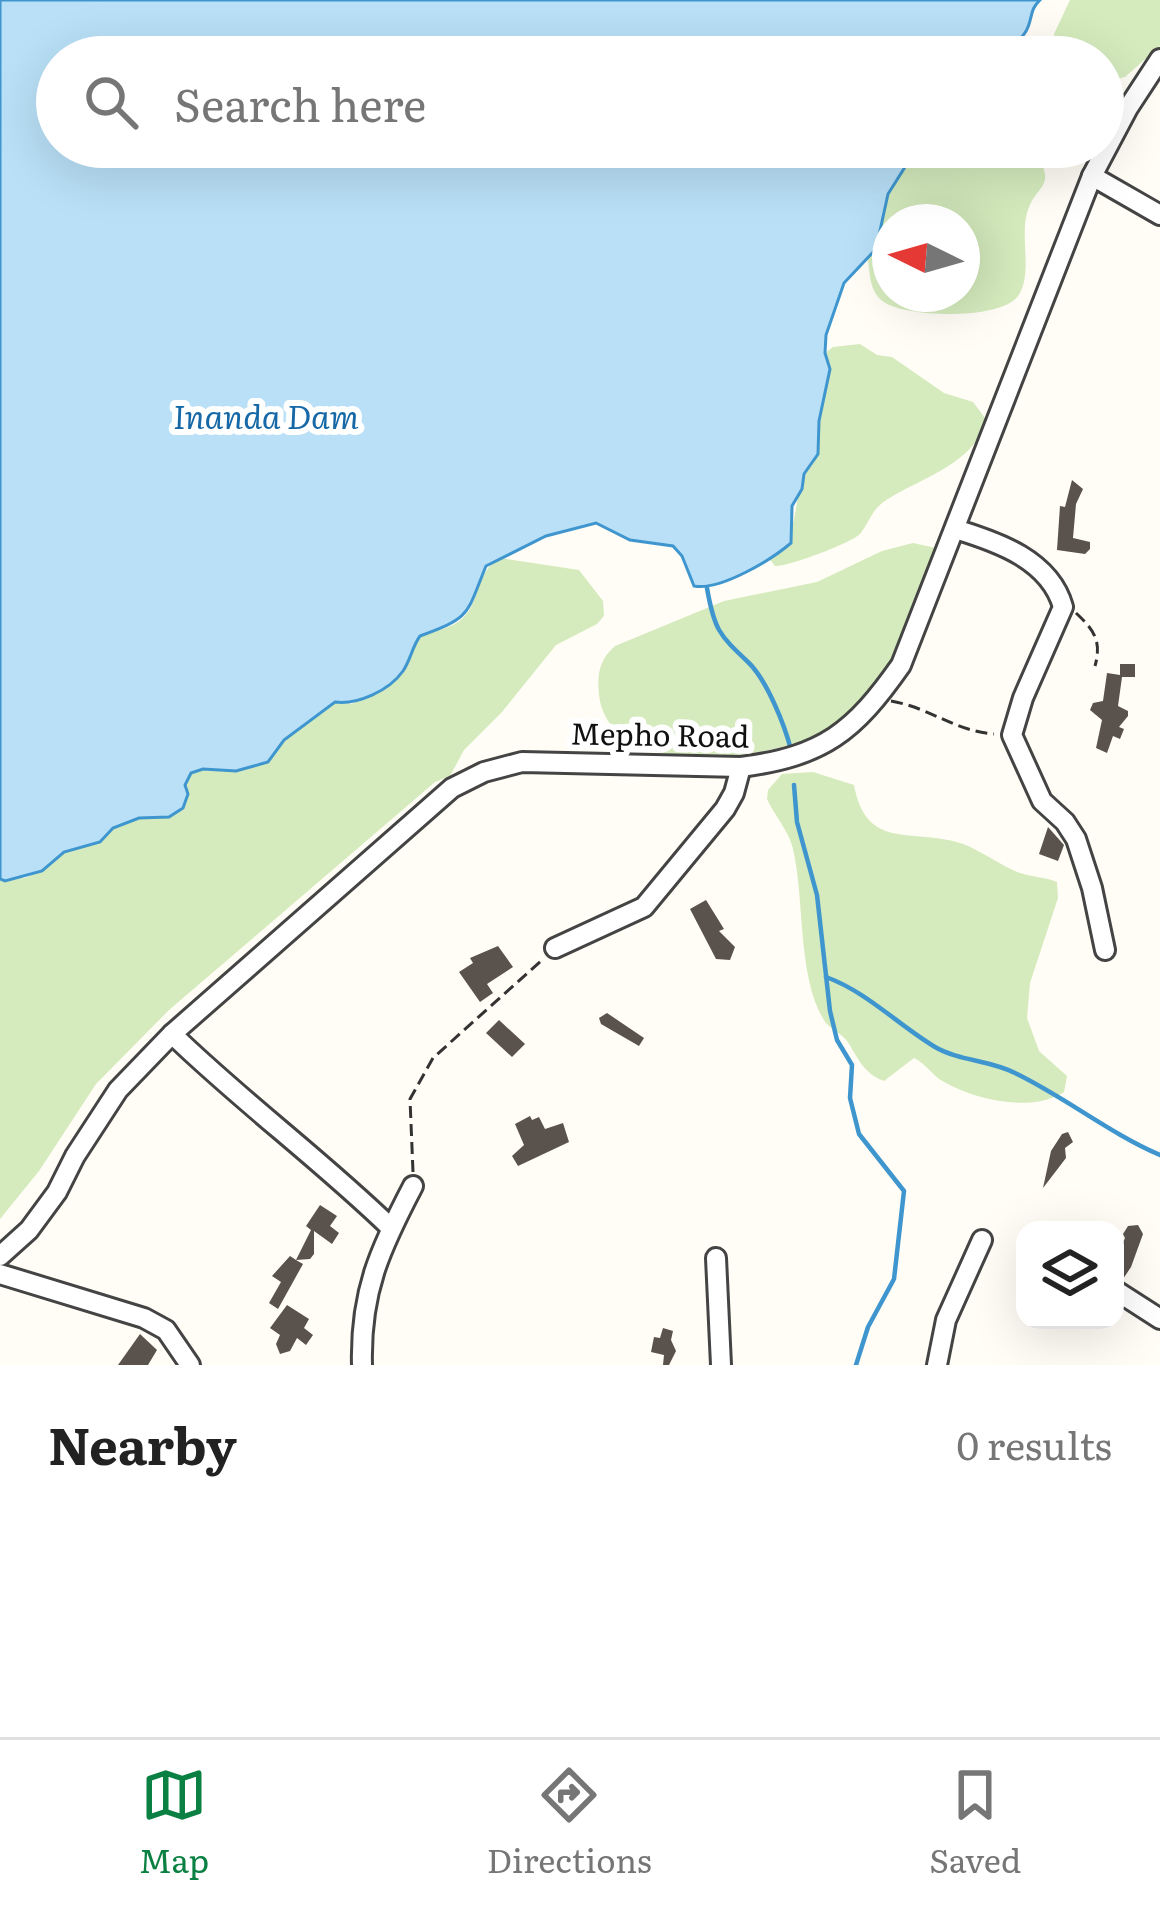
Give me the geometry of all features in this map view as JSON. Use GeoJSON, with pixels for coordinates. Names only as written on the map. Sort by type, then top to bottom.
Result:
{"type":"FeatureCollection","features":[{"type":"Feature","properties":{"kind":"street","name":"Mepho Road"},"geometry":{"type":"LineString","coordinates":[[1124,114],[1160,59]]}},
{"type":"Feature","properties":{"kind":"street","name":"Mepho Road"},"geometry":{"type":"LineString","coordinates":[[0,1256],[29,1229],[57,1192],[118,1090],[172,1034],[452,788],[484,772],[522,762],[741,767],[795,757],[856,723],[901,664],[1097,168]]}},
{"type":"Feature","properties":{"kind":"street"},"geometry":{"type":"LineString","coordinates":[[1093,176],[1160,215]]}},
{"type":"Feature","properties":{"kind":"street"},"geometry":{"type":"LineString","coordinates":[[955,529],[1011,549],[1035,566],[1054,585],[1063,608],[1012,735],[1042,801],[1072,829],[1092,888],[1105,950]]}},
{"type":"Feature","properties":{"kind":"street"},"geometry":{"type":"LineString","coordinates":[[555,949],[651,901],[725,808],[741,767]]}},
{"type":"Feature","properties":{"kind":"street"},"geometry":{"type":"LineString","coordinates":[[172,1034],[392,1228]]}},
{"type":"Feature","properties":{"kind":"street"},"geometry":{"type":"LineString","coordinates":[[362,1365],[362,1313],[392,1228],[413,1186]]}},
{"type":"Feature","properties":{"kind":"street"},"geometry":{"type":"LineString","coordinates":[[937,1365],[946,1320],[982,1240]]}},
{"type":"Feature","properties":{"kind":"street"},"geometry":{"type":"LineString","coordinates":[[716,1258],[721,1365]]}},
{"type":"Feature","properties":{"kind":"street"},"geometry":{"type":"LineString","coordinates":[[0,1274],[144,1318],[166,1330],[190,1365]]}},
{"type":"Feature","properties":{"kind":"street"},"geometry":{"type":"LineString","coordinates":[[1124,1296],[1160,1318]]}},
{"type":"Feature","properties":{"kind":"path"},"geometry":{"type":"LineString","coordinates":[[1063,608],[1075,613],[1096,636],[1100,648],[1095,666]]}},
{"type":"Feature","properties":{"kind":"path"},"geometry":{"type":"LineString","coordinates":[[878,698],[921,706],[960,730],[1012,735]]}},
{"type":"Feature","properties":{"kind":"path"},"geometry":{"type":"LineString","coordinates":[[413,1186],[410,1099],[433,1058],[555,949]]}},
{"type":"Feature","properties":{"kind":"green space"},"geometry":{"type":"Polygon","coordinates":[[[1070,0],[1160,0],[1160,46],[1125,77],[1124,36],[1054,34],[1070,0]]]}},
{"type":"Feature","properties":{"kind":"green space"},"geometry":{"type":"Polygon","coordinates":[[[901,168],[1043,168],[1045,175],[1027,213],[1026,267],[1018,296],[980,312],[980,204],[886,204],[901,168]]]}},
{"type":"Feature","properties":{"kind":"green space"},"geometry":{"type":"Polygon","coordinates":[[[860,344],[877,355],[892,357],[944,393],[973,402],[985,418],[980,434],[958,460],[881,504],[854,538],[775,566],[768,557],[779,553],[789,535],[801,486],[812,465],[830,369],[825,353],[833,347],[860,344]]]}},
{"type":"Feature","properties":{"kind":"green space"},"geometry":{"type":"Polygon","coordinates":[[[913,543],[936,548],[892,661],[865,701],[822,733],[749,754],[708,757],[669,754],[635,744],[611,724],[598,680],[602,662],[615,646],[724,601],[817,582],[882,551],[913,543]]]}},
{"type":"Feature","properties":{"kind":"green space"},"geometry":{"type":"Polygon","coordinates":[[[500,558],[579,570],[603,601],[604,616],[556,645],[464,750],[450,776],[435,782],[169,1010],[96,1084],[39,1171],[0,1219],[0,879],[25,878],[42,871],[64,852],[100,842],[112,828],[153,815],[185,785],[191,773],[242,770],[264,762],[292,733],[335,702],[352,704],[410,655],[420,635],[465,616],[486,572],[500,558]]]}},
{"type":"Feature","properties":{"kind":"green space"},"geometry":{"type":"Polygon","coordinates":[[[813,772],[854,785],[860,806],[880,828],[960,843],[1020,873],[1057,882],[1058,898],[1030,983],[1027,1018],[1039,1051],[1067,1076],[1064,1092],[1036,1102],[988,1099],[944,1082],[914,1058],[884,1081],[866,1070],[845,1039],[826,1023],[810,986],[793,849],[767,799],[768,790],[782,774],[813,772]]]}},
{"type":"Feature","properties":{"kind":"water","name":"Inanda Dam"},"geometry":{"type":"Polygon","coordinates":[[[0,0],[1040,0],[1023,36],[36,36],[36,168],[904,168],[886,204],[872,204],[872,253],[844,283],[826,335],[830,369],[819,421],[818,454],[792,506],[791,543],[731,579],[694,586],[673,546],[630,540],[596,523],[546,536],[486,566],[465,612],[420,636],[403,671],[381,690],[362,699],[335,702],[284,740],[268,762],[236,771],[191,773],[183,808],[169,817],[139,818],[113,828],[100,842],[64,852],[42,871],[0,879],[0,0]]]}},
{"type":"Feature","properties":{"kind":"building"},"geometry":{"type":"Polygon","coordinates":[[[1072,480],[1083,489],[1076,504],[1073,538],[1090,542],[1085,554],[1057,550],[1060,506],[1065,507],[1072,480]]]}},
{"type":"Feature","properties":{"kind":"building"},"geometry":{"type":"Polygon","coordinates":[[[1120,664],[1135,664],[1135,677],[1122,677],[1118,706],[1128,716],[1119,727],[1124,729],[1120,739],[1113,736],[1107,753],[1096,748],[1102,720],[1090,710],[1093,703],[1103,701],[1107,673],[1120,675],[1120,664]]]}},
{"type":"Feature","properties":{"kind":"building"},"geometry":{"type":"Polygon","coordinates":[[[1048,827],[1064,845],[1058,861],[1039,854],[1048,827]]]}},
{"type":"Feature","properties":{"kind":"building"},"geometry":{"type":"Polygon","coordinates":[[[706,900],[724,929],[719,931],[735,947],[730,960],[716,959],[690,909],[706,900]]]}},
{"type":"Feature","properties":{"kind":"building"},"geometry":{"type":"Polygon","coordinates":[[[498,946],[513,967],[487,984],[493,993],[480,1002],[459,972],[473,963],[470,958],[498,946]]]}},
{"type":"Feature","properties":{"kind":"building"},"geometry":{"type":"Polygon","coordinates":[[[607,1013],[644,1038],[639,1046],[601,1024],[599,1018],[607,1013]]]}},
{"type":"Feature","properties":{"kind":"building"},"geometry":{"type":"Polygon","coordinates":[[[499,1020],[525,1044],[512,1057],[486,1033],[499,1020]]]}},
{"type":"Feature","properties":{"kind":"building"},"geometry":{"type":"Polygon","coordinates":[[[530,1116],[532,1120],[539,1117],[545,1129],[563,1123],[569,1142],[518,1166],[512,1156],[524,1145],[515,1124],[530,1116]]]}},
{"type":"Feature","properties":{"kind":"building"},"geometry":{"type":"Polygon","coordinates":[[[1068,1132],[1073,1142],[1065,1148],[1066,1158],[1043,1188],[1051,1151],[1068,1132]]]}},
{"type":"Feature","properties":{"kind":"building"},"geometry":{"type":"Polygon","coordinates":[[[320,1205],[337,1216],[330,1226],[339,1233],[332,1244],[314,1231],[314,1254],[296,1260],[311,1230],[306,1226],[320,1205]]]}},
{"type":"Feature","properties":{"kind":"building"},"geometry":{"type":"Polygon","coordinates":[[[1138,1225],[1143,1234],[1124,1278],[1124,1232],[1128,1226],[1138,1225]]]}},
{"type":"Feature","properties":{"kind":"building"},"geometry":{"type":"Polygon","coordinates":[[[290,1256],[303,1264],[278,1309],[269,1303],[281,1282],[272,1276],[290,1256]]]}},
{"type":"Feature","properties":{"kind":"building"},"geometry":{"type":"Polygon","coordinates":[[[287,1305],[309,1319],[304,1328],[313,1335],[306,1345],[297,1338],[290,1351],[280,1354],[276,1344],[280,1335],[270,1328],[287,1305]]]}},
{"type":"Feature","properties":{"kind":"building"},"geometry":{"type":"Polygon","coordinates":[[[663,1328],[673,1331],[676,1351],[669,1365],[663,1365],[664,1355],[651,1352],[654,1337],[660,1338],[663,1328]]]}},
{"type":"Feature","properties":{"kind":"building"},"geometry":{"type":"Polygon","coordinates":[[[140,1334],[157,1350],[148,1365],[118,1365],[140,1334]]]}},
{"type":"Feature","properties":{"kind":"waterway"},"geometry":{"type":"LineString","coordinates":[[707,588],[719,630],[762,680],[791,750]]}},
{"type":"Feature","properties":{"kind":"waterway"},"geometry":{"type":"LineString","coordinates":[[794,785],[797,822],[817,895],[830,1011],[837,1040],[852,1065],[850,1098],[859,1134],[904,1191],[894,1279],[868,1327],[856,1365]]}},
{"type":"Feature","properties":{"kind":"waterway"},"geometry":{"type":"LineString","coordinates":[[826,977],[935,1047],[1015,1073],[1160,1155]]}}]}
